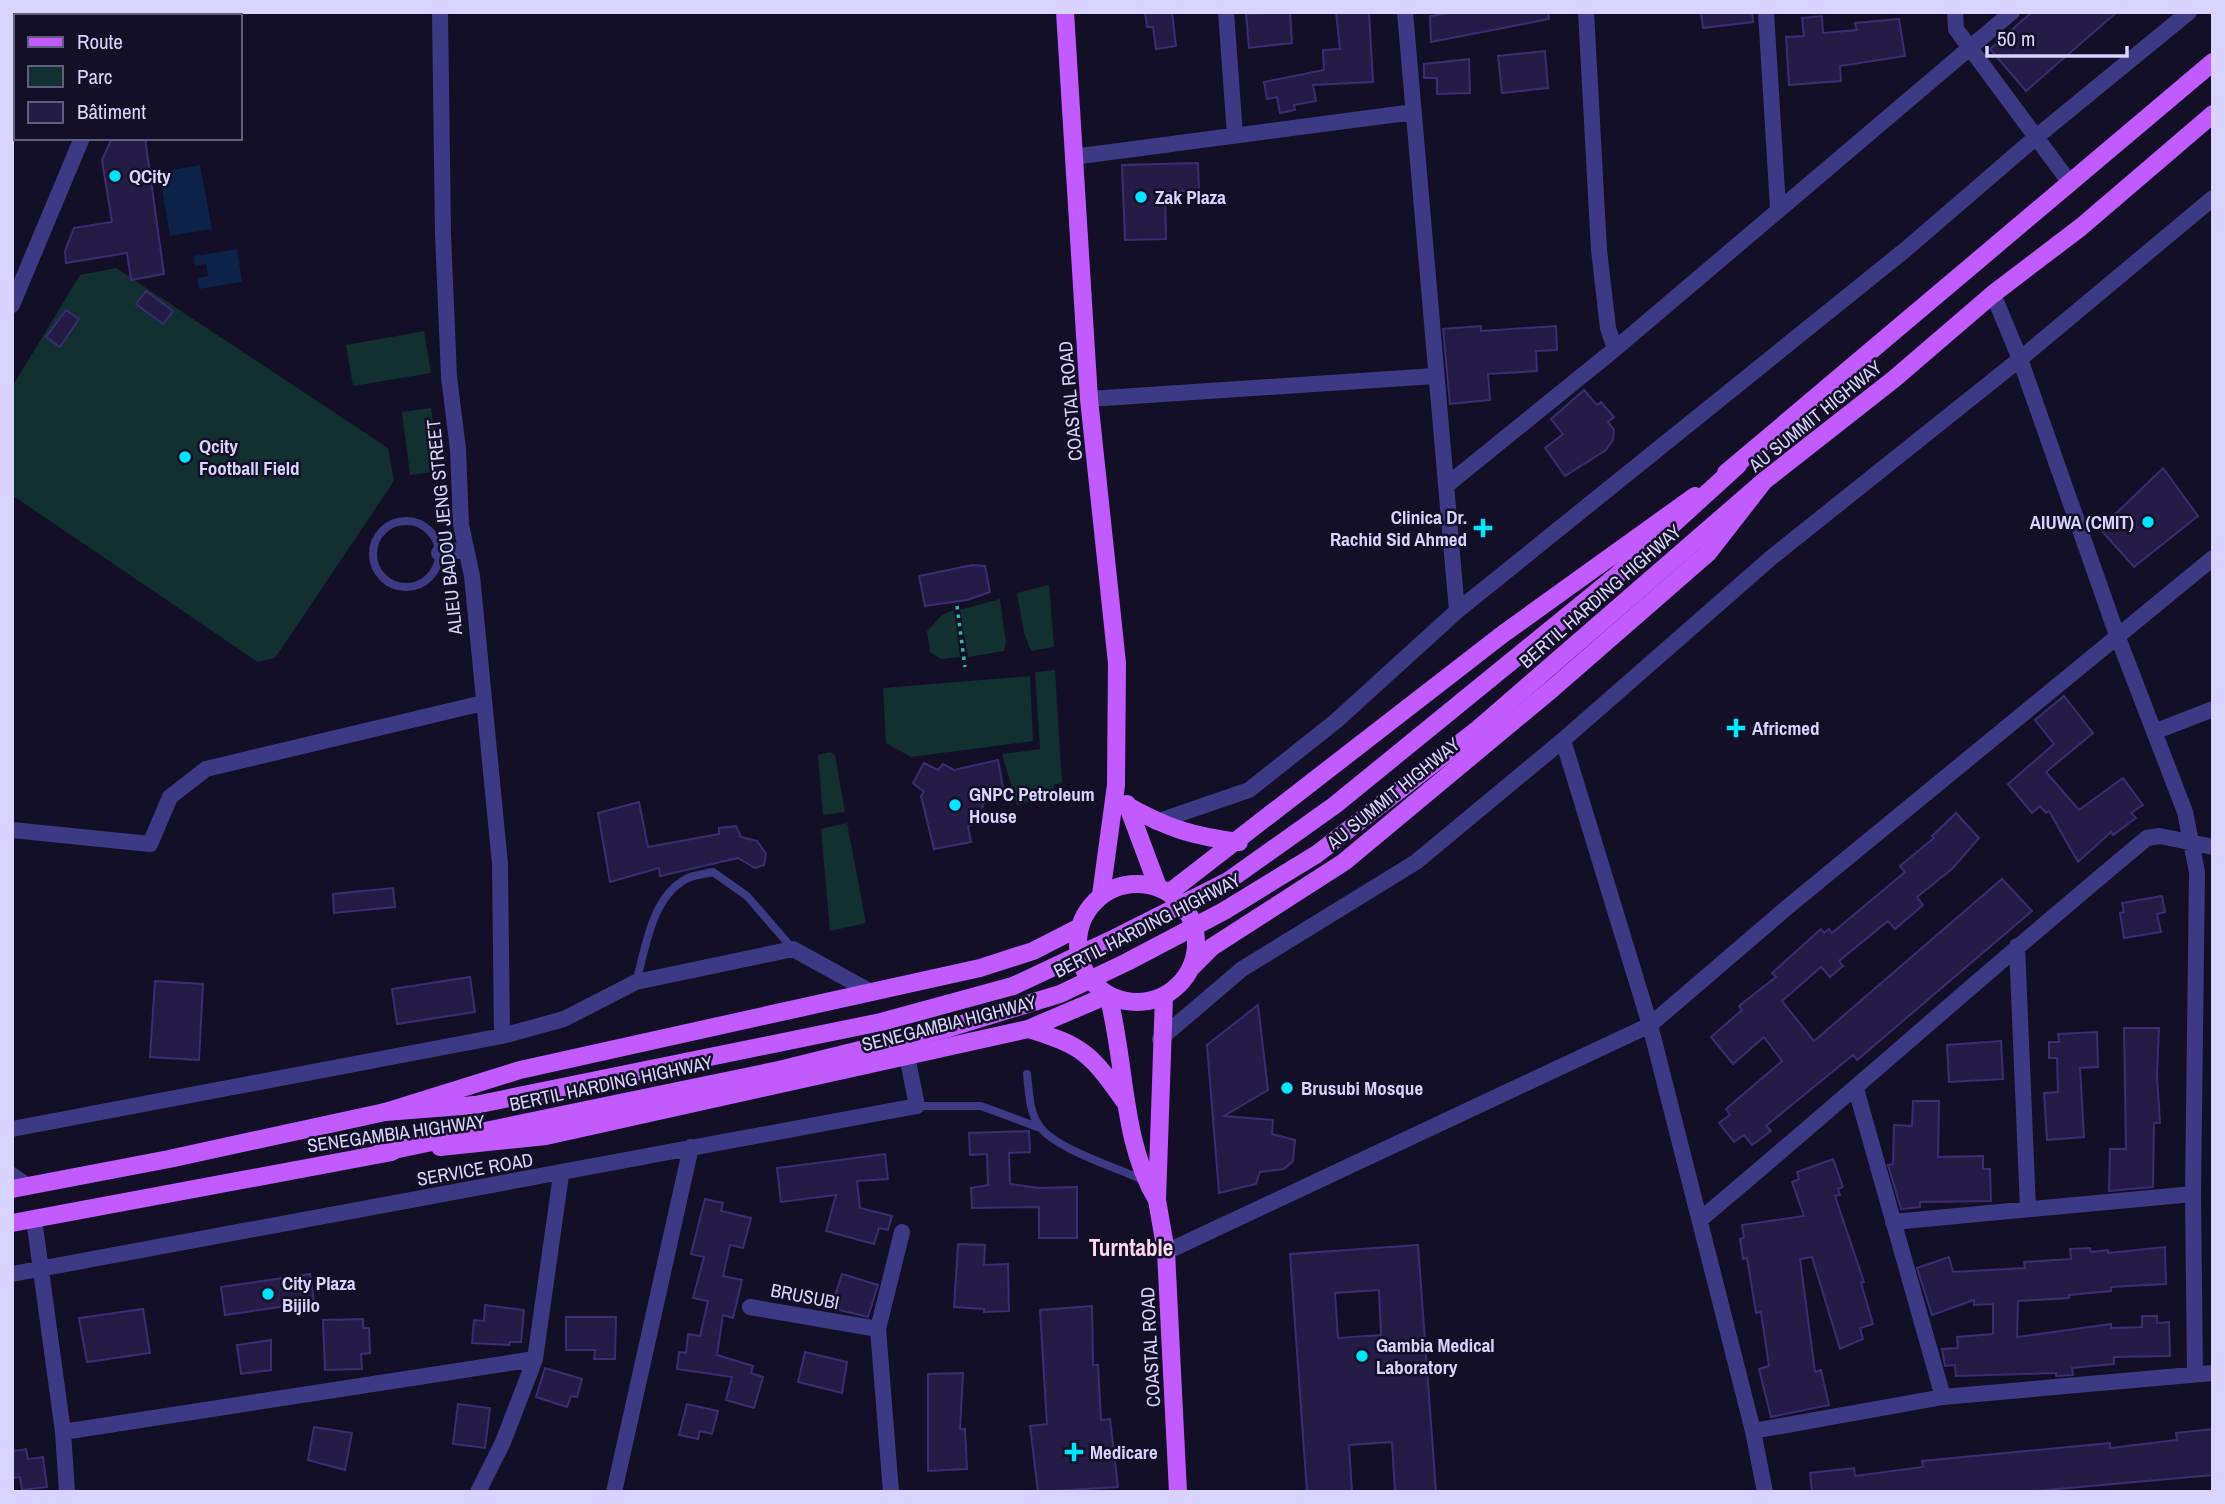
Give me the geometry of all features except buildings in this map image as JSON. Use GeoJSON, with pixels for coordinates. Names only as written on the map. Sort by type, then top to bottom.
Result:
{"type":"FeatureCollection","features":[{"type":"Feature","properties":{"kind":"main road","name":"COASTAL ROAD"},"geometry":{"type":"LineString","coordinates":[[1065,12],[1089,399],[1117,663],[1116,785],[1101,895]]}},
{"type":"Feature","properties":{"kind":"main road","name":"AU SUMMIT HIGHWAY"},"geometry":{"type":"LineString","coordinates":[[1164,889],[1239,842],[1503,634],[1738,465],[2213,62]]}},
{"type":"Feature","properties":{"kind":"main road","name":"AU SUMMIT HIGHWAY"},"geometry":{"type":"LineString","coordinates":[[1191,968],[1212,947],[1344,862],[1552,689],[1708,553],[1764,481],[1894,379],[1993,293],[2081,227],[2213,114]]}},
{"type":"Feature","properties":{"kind":"main road","name":"BERTIL HARDING HIGHWAY"},"geometry":{"type":"LineString","coordinates":[[385,1112],[475,1105],[881,1022],[1013,986],[1111,940],[1228,881],[1335,805],[1615,577],[1738,465]]}},
{"type":"Feature","properties":{"kind":"main road","name":"BERTIL HARDING HIGHWAY"},"geometry":{"type":"LineString","coordinates":[[379,1153],[779,1070],[949,1028],[1060,994],[1127,962],[1224,911],[1317,854],[1479,729],[1764,481]]}},
{"type":"Feature","properties":{"kind":"main road"},"geometry":{"type":"LineString","coordinates":[[1116,785],[1164,889],[1188,911],[1195,929],[1196,949],[1191,968],[1180,984],[1164,996],[1145,1002],[1126,1001],[1108,995],[1092,982],[1082,965],[1078,947],[1080,927],[1088,909],[1101,895],[1129,884],[1164,889]]}},
{"type":"Feature","properties":{"kind":"main road"},"geometry":{"type":"LineString","coordinates":[[1128,806],[1156,822],[1194,836],[1239,842]]}},
{"type":"Feature","properties":{"kind":"main road","name":"SENEGAMBIA HIGHWAY"},"geometry":{"type":"LineString","coordinates":[[20,1187],[169,1160],[385,1112],[520,1070],[980,968],[1033,951],[1080,927]]}},
{"type":"Feature","properties":{"kind":"main road","name":"COASTAL ROAD"},"geometry":{"type":"LineString","coordinates":[[1108,995],[1128,1106],[1146,1182],[1157,1200]]}},
{"type":"Feature","properties":{"kind":"main road","name":"SENEGAMBIA HIGHWAY"},"geometry":{"type":"LineString","coordinates":[[12,1223],[379,1153],[546,1136],[1028,1029],[1108,995]]}},
{"type":"Feature","properties":{"kind":"main road","name":"COASTAL ROAD"},"geometry":{"type":"LineString","coordinates":[[1164,996],[1160,1039],[1157,1200],[1166,1252],[1178,1492]]}},
{"type":"Feature","properties":{"kind":"main road"},"geometry":{"type":"LineString","coordinates":[[1028,1029],[1066,1041],[1085,1052],[1097,1062],[1128,1106]]}},
{"type":"Feature","properties":{"kind":"street","name":"ALIEU BADOU JENG STREET"},"geometry":{"type":"LineString","coordinates":[[440,12],[443,234],[449,377],[458,449],[461,525],[472,576],[500,864],[502,1036]]}},
{"type":"Feature","properties":{"kind":"street"},"geometry":{"type":"LineString","coordinates":[[1226,12],[1235,135]]}},
{"type":"Feature","properties":{"kind":"street"},"geometry":{"type":"LineString","coordinates":[[1405,12],[1457,611]]}},
{"type":"Feature","properties":{"kind":"street"},"geometry":{"type":"LineString","coordinates":[[1586,12],[1599,250],[1608,328],[1615,349]]}},
{"type":"Feature","properties":{"kind":"street"},"geometry":{"type":"LineString","coordinates":[[1766,12],[1778,208]]}},
{"type":"Feature","properties":{"kind":"street"},"geometry":{"type":"LineString","coordinates":[[1955,12],[1956,29],[2070,183]]}},
{"type":"Feature","properties":{"kind":"street"},"geometry":{"type":"LineString","coordinates":[[1447,485],[1615,349],[2012,12]]}},
{"type":"Feature","properties":{"kind":"street"},"geometry":{"type":"LineString","coordinates":[[1156,822],[1249,790],[1336,721],[1457,611],[1905,250],[2035,138],[2189,12]]}},
{"type":"Feature","properties":{"kind":"street"},"geometry":{"type":"LineString","coordinates":[[1073,157],[1414,112]]}},
{"type":"Feature","properties":{"kind":"street"},"geometry":{"type":"LineString","coordinates":[[12,305],[81,140]]}},
{"type":"Feature","properties":{"kind":"street"},"geometry":{"type":"LineString","coordinates":[[1160,1039],[1242,969],[1416,862],[1563,740],[1772,557],[2020,359],[2213,198]]}},
{"type":"Feature","properties":{"kind":"street"},"geometry":{"type":"LineString","coordinates":[[1993,293],[2020,359],[2117,635],[2185,813],[2197,872],[2193,1194],[2195,1374]]}},
{"type":"Feature","properties":{"kind":"street"},"geometry":{"type":"LineString","coordinates":[[1089,399],[1435,376]]}},
{"type":"Feature","properties":{"kind":"street"},"geometry":{"type":"LineString","coordinates":[[439,553],[466,549]]}},
{"type":"Feature","properties":{"kind":"street"},"geometry":{"type":"LineString","coordinates":[[1166,1252],[1650,1025],[2213,558]]}},
{"type":"Feature","properties":{"kind":"street"},"geometry":{"type":"LineString","coordinates":[[12,830],[150,844],[170,797],[206,769],[483,704]]}},
{"type":"Feature","properties":{"kind":"street"},"geometry":{"type":"LineString","coordinates":[[2154,732],[2213,709]]}},
{"type":"Feature","properties":{"kind":"street"},"geometry":{"type":"LineString","coordinates":[[1563,740],[1650,1025],[1701,1219],[1765,1492]]}},
{"type":"Feature","properties":{"kind":"street"},"geometry":{"type":"LineString","coordinates":[[1701,1219],[1856,1089],[2017,946],[2147,838],[2160,836],[2213,847]]}},
{"type":"Feature","properties":{"kind":"street"},"geometry":{"type":"LineString","coordinates":[[2017,946],[2028,1209]]}},
{"type":"Feature","properties":{"kind":"street"},"geometry":{"type":"LineString","coordinates":[[12,1129],[502,1036],[564,1019],[636,982],[793,949],[871,992]]}},
{"type":"Feature","properties":{"kind":"street"},"geometry":{"type":"LineString","coordinates":[[907,1056],[917,1106]]}},
{"type":"Feature","properties":{"kind":"street"},"geometry":{"type":"LineString","coordinates":[[1856,1089],[1943,1397]]}},
{"type":"Feature","properties":{"kind":"street","name":"SERVICE ROAD"},"geometry":{"type":"LineString","coordinates":[[12,1274],[917,1106]]}},
{"type":"Feature","properties":{"kind":"street"},"geometry":{"type":"LineString","coordinates":[[614,1492],[691,1147]]}},
{"type":"Feature","properties":{"kind":"street"},"geometry":{"type":"LineString","coordinates":[[478,1492],[503,1441],[535,1359],[561,1174]]}},
{"type":"Feature","properties":{"kind":"street"},"geometry":{"type":"LineString","coordinates":[[12,1175],[20,1187]]}},
{"type":"Feature","properties":{"kind":"street"},"geometry":{"type":"LineString","coordinates":[[1893,1222],[2193,1194]]}},
{"type":"Feature","properties":{"kind":"street"},"geometry":{"type":"LineString","coordinates":[[34,1219],[62,1432],[66,1492]]}},
{"type":"Feature","properties":{"kind":"street"},"geometry":{"type":"LineString","coordinates":[[891,1492],[878,1329],[902,1232]]}},
{"type":"Feature","properties":{"kind":"street","name":"BRUSUBI"},"geometry":{"type":"LineString","coordinates":[[750,1307],[878,1329]]}},
{"type":"Feature","properties":{"kind":"street"},"geometry":{"type":"LineString","coordinates":[[62,1432],[535,1359]]}},
{"type":"Feature","properties":{"kind":"street"},"geometry":{"type":"LineString","coordinates":[[1753,1432],[1943,1397],[2213,1373]]}},
{"type":"Feature","properties":{"kind":"lane"},"geometry":{"type":"LineString","coordinates":[[411,522],[431,532],[439,553],[432,574],[425,582],[405,587],[386,580],[379,573],[374,553],[376,543],[389,526],[411,522]]}},
{"type":"Feature","properties":{"kind":"lane"},"geometry":{"type":"LineString","coordinates":[[636,982],[655,915],[671,891],[687,878],[713,872],[747,895],[793,949]]}},
{"type":"Feature","properties":{"kind":"lane"},"geometry":{"type":"LineString","coordinates":[[1027,1074],[1031,1104],[1040,1128]]}},
{"type":"Feature","properties":{"kind":"lane"},"geometry":{"type":"LineString","coordinates":[[917,1106],[981,1106],[1040,1128],[1078,1152],[1146,1182]]}},
{"type":"Feature","properties":{"kind":"path"},"geometry":{"type":"LineString","coordinates":[[957,606],[965,667]]}},
{"type":"Feature","properties":{"kind":"green space","name":"Qcity Football Field"},"geometry":{"type":"Polygon","coordinates":[[[116,268],[388,448],[394,481],[275,658],[258,662],[12,495],[12,387],[80,275],[116,268]]]}},
{"type":"Feature","properties":{"kind":"green space"},"geometry":{"type":"Polygon","coordinates":[[[424,331],[431,373],[353,386],[346,345],[424,331]]]}},
{"type":"Feature","properties":{"kind":"green space"},"geometry":{"type":"Polygon","coordinates":[[[431,408],[439,471],[410,475],[402,412],[431,408]]]}},
{"type":"Feature","properties":{"kind":"green space"},"geometry":{"type":"Polygon","coordinates":[[[1049,585],[1054,647],[1031,651],[1024,633],[1017,593],[1049,585]]]}},
{"type":"Feature","properties":{"kind":"green space"},"geometry":{"type":"Polygon","coordinates":[[[1000,599],[1006,643],[1004,651],[968,657],[960,610],[1000,599]]]}},
{"type":"Feature","properties":{"kind":"green space"},"geometry":{"type":"Polygon","coordinates":[[[954,610],[960,657],[941,659],[930,652],[927,631],[942,615],[954,610]]]}},
{"type":"Feature","properties":{"kind":"green space"},"geometry":{"type":"Polygon","coordinates":[[[1055,670],[1062,783],[1054,785],[1054,795],[1017,805],[1002,754],[1040,749],[1035,672],[1055,670]]]}},
{"type":"Feature","properties":{"kind":"green space"},"geometry":{"type":"Polygon","coordinates":[[[1030,676],[1033,741],[911,757],[886,743],[883,688],[1030,676]]]}},
{"type":"Feature","properties":{"kind":"green space"},"geometry":{"type":"Polygon","coordinates":[[[830,752],[835,755],[845,812],[823,815],[818,755],[830,752]]]}},
{"type":"Feature","properties":{"kind":"green space"},"geometry":{"type":"Polygon","coordinates":[[[847,823],[866,923],[830,931],[821,829],[847,823]]]}},
{"type":"Feature","properties":{"kind":"water"},"geometry":{"type":"Polygon","coordinates":[[[200,165],[212,229],[170,236],[159,172],[200,165]]]}},
{"type":"Feature","properties":{"kind":"water"},"geometry":{"type":"Polygon","coordinates":[[[237,249],[242,282],[199,289],[197,278],[208,276],[206,264],[195,266],[194,256],[237,249]]]}},
{"type":"Feature","properties":{"kind":"place","name":"QCity"},"geometry":{"type":"Point","coordinates":[115,176]}},
{"type":"Feature","properties":{"kind":"place","name":"Zak Plaza"},"geometry":{"type":"Point","coordinates":[1141,197]}},
{"type":"Feature","properties":{"kind":"place","name":"Qcity Football Field"},"geometry":{"type":"Point","coordinates":[185,457]}},
{"type":"Feature","properties":{"kind":"place","name":"AIUWA (CMIT)"},"geometry":{"type":"Point","coordinates":[2148,522]}},
{"type":"Feature","properties":{"kind":"place","name":"Clinica Dr. Rachid Sid Ahmed"},"geometry":{"type":"Point","coordinates":[1483,528]}},
{"type":"Feature","properties":{"kind":"place","name":"Africmed"},"geometry":{"type":"Point","coordinates":[1736,728]}},
{"type":"Feature","properties":{"kind":"place","name":"GNPC Petroleum House"},"geometry":{"type":"Point","coordinates":[955,805]}},
{"type":"Feature","properties":{"kind":"place","name":"Brusubi Mosque"},"geometry":{"type":"Point","coordinates":[1287,1088]}},
{"type":"Feature","properties":{"kind":"place","name":"City Plaza Bijilo"},"geometry":{"type":"Point","coordinates":[268,1294]}},
{"type":"Feature","properties":{"kind":"place","name":"Gambia Medical Laboratory"},"geometry":{"type":"Point","coordinates":[1362,1356]}},
{"type":"Feature","properties":{"kind":"place","name":"Medicare"},"geometry":{"type":"Point","coordinates":[1074,1452]}},
{"type":"Feature","properties":{"kind":"district","name":"Turntable"},"geometry":{"type":"Point","coordinates":[1131,1248]}}]}
